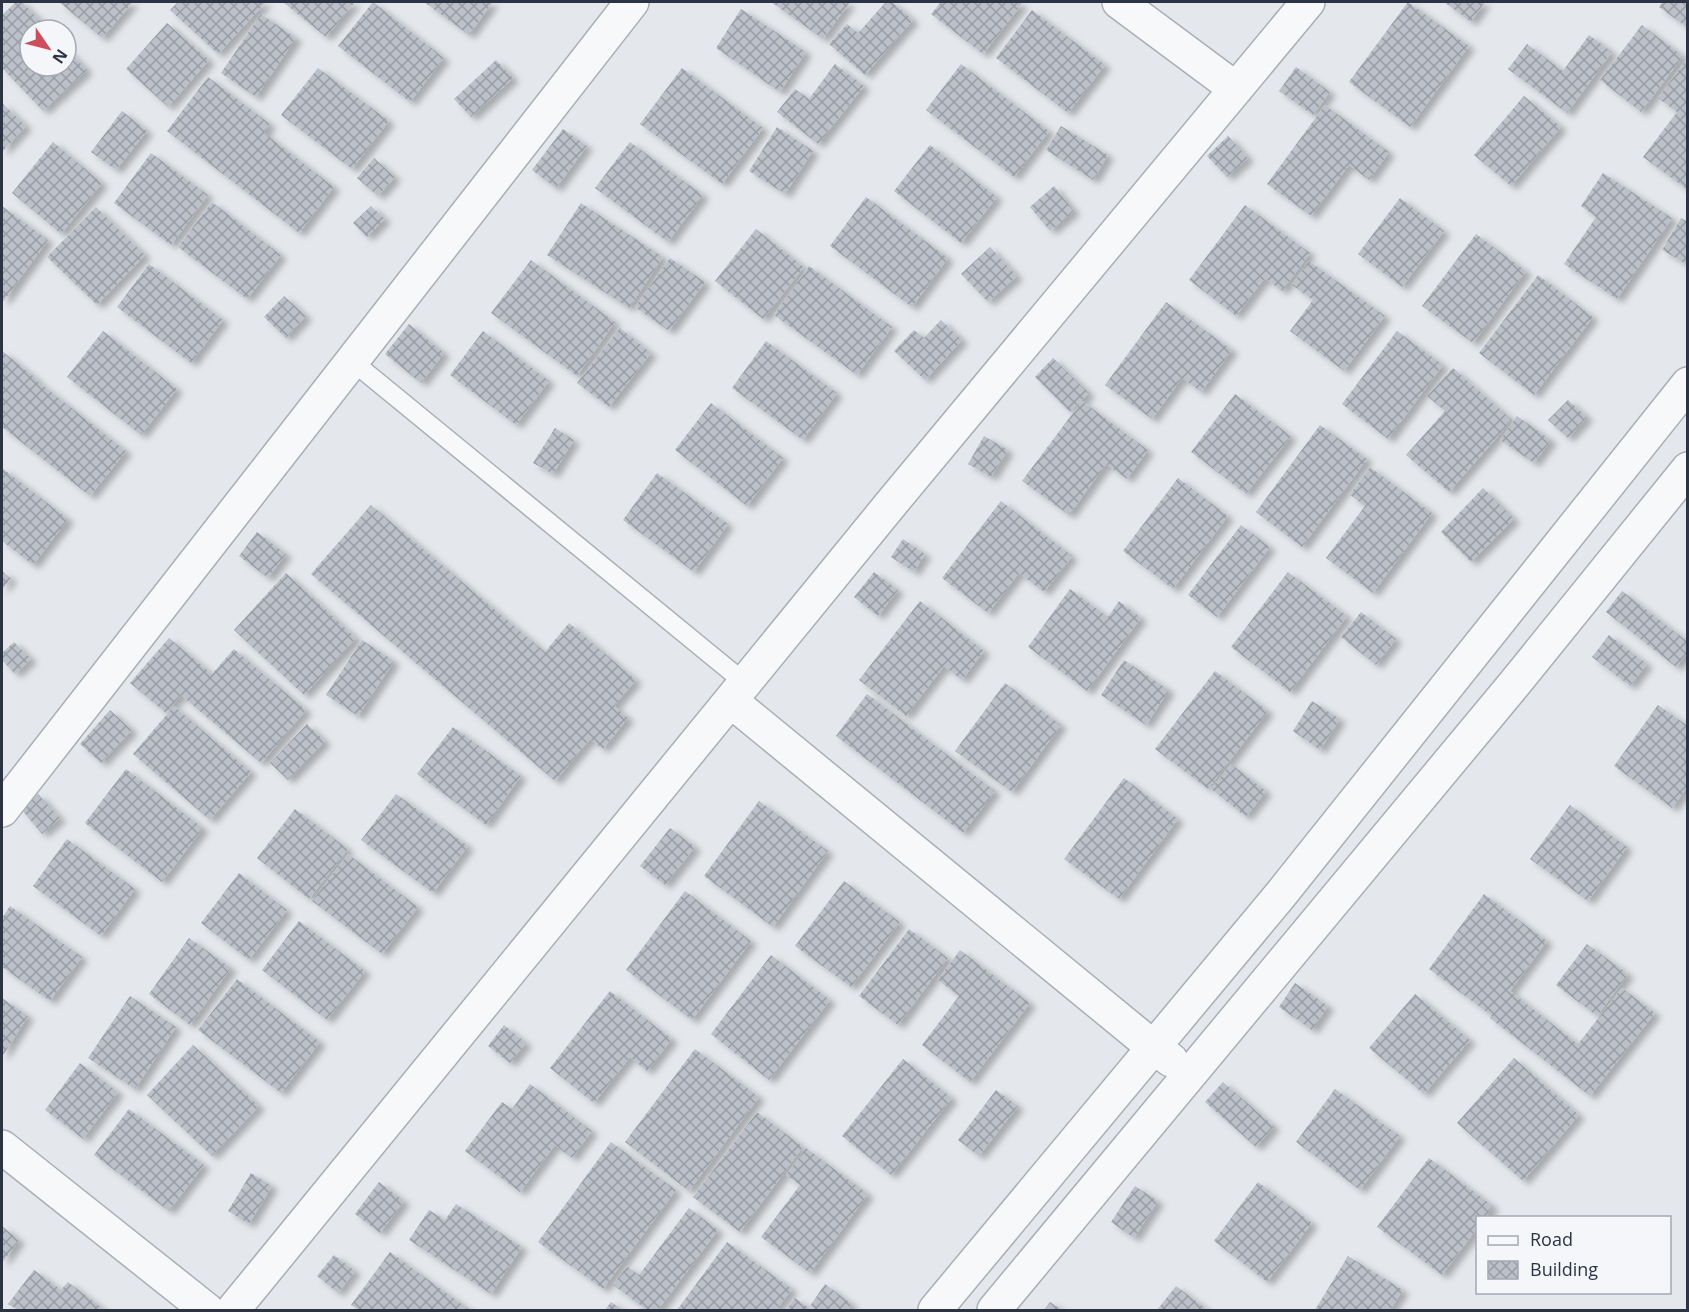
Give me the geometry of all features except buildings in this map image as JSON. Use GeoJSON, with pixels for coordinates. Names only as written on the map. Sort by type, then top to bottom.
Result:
{"type":"FeatureCollection","features":[{"type":"Feature","properties":{"kind":"street"},"geometry":{"type":"LineString","coordinates":[[2,810],[632,2]]}},
{"type":"Feature","properties":{"kind":"street"},"geometry":{"type":"LineString","coordinates":[[1119,2],[1236,88]]}},
{"type":"Feature","properties":{"kind":"street"},"geometry":{"type":"LineString","coordinates":[[233,1311],[890,505],[1308,2]]}},
{"type":"Feature","properties":{"kind":"street"},"geometry":{"type":"LineString","coordinates":[[935,1311],[1282,893],[1688,384]]}},
{"type":"Feature","properties":{"kind":"street"},"geometry":{"type":"LineString","coordinates":[[994,1311],[1507,692],[1688,469]]}},
{"type":"Feature","properties":{"kind":"street"},"geometry":{"type":"LineString","coordinates":[[738,692],[1153,1047],[1190,1074]]}},
{"type":"Feature","properties":{"kind":"street"},"geometry":{"type":"LineString","coordinates":[[2,1147],[207,1311]]}},
{"type":"Feature","properties":{"kind":"lane"},"geometry":{"type":"LineString","coordinates":[[352,361],[738,692]]}}]}
